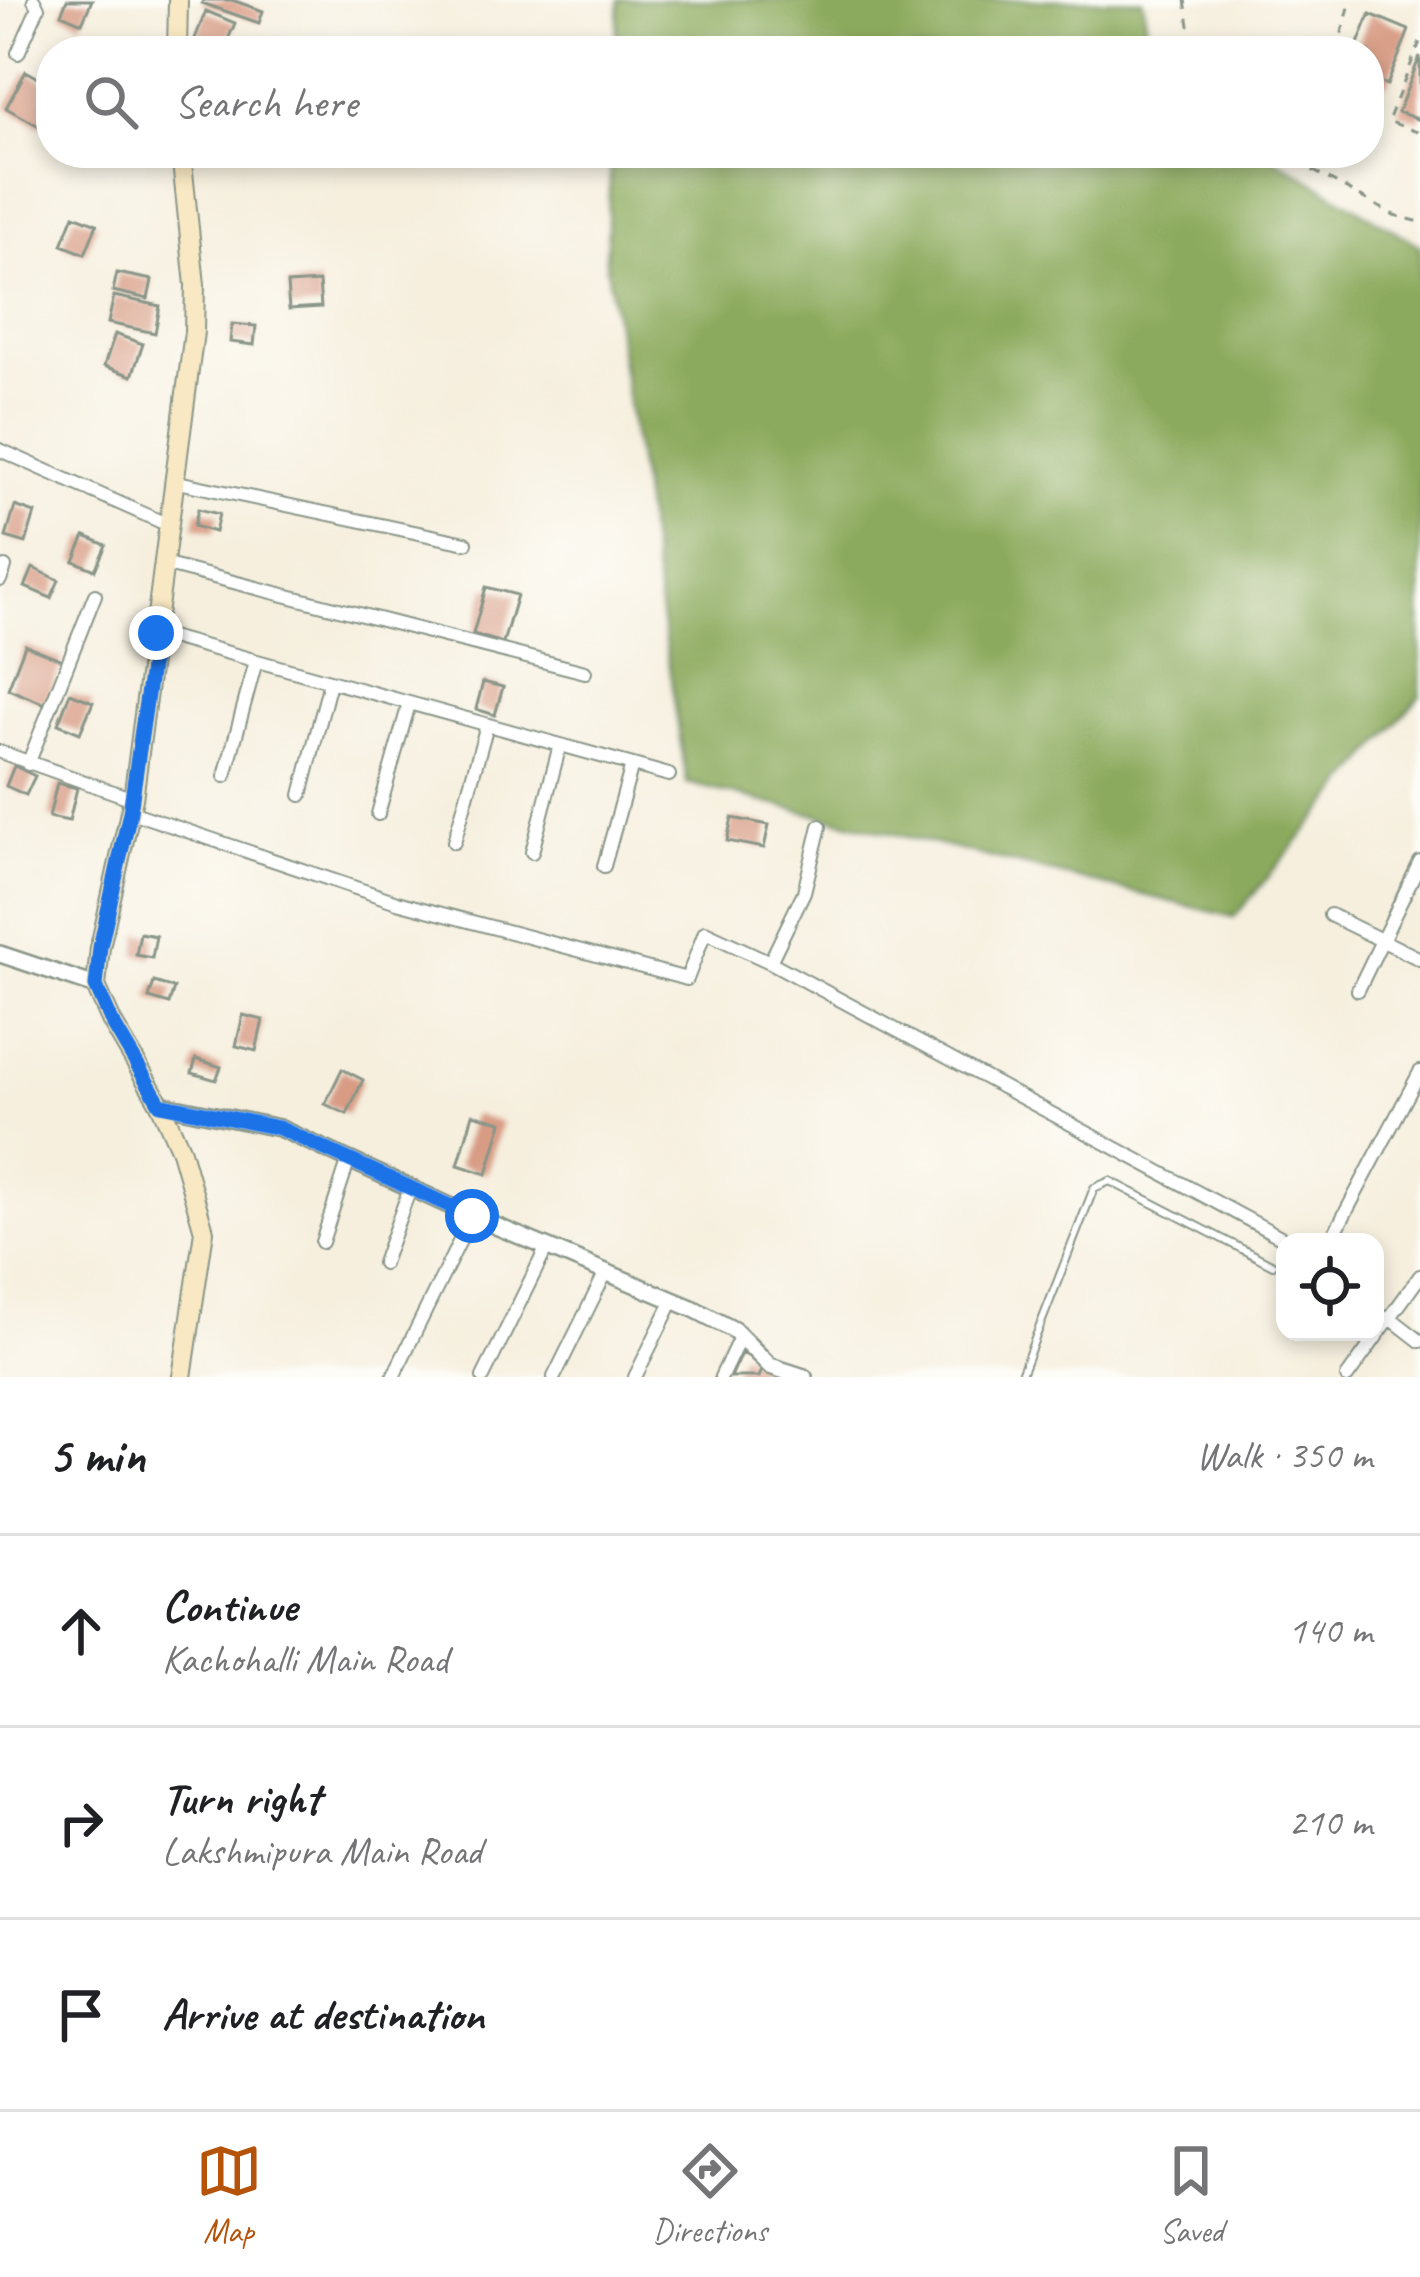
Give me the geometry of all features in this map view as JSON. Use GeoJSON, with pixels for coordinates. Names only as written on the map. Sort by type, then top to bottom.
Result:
{"type":"FeatureCollection","features":[{"type":"Feature","properties":{"kind":"main road"},"geometry":{"type":"LineString","coordinates":[[177,36],[178,0]]}},
{"type":"Feature","properties":{"kind":"main road"},"geometry":{"type":"LineString","coordinates":[[182,1377],[203,1232],[194,1190],[160,1104],[96,986],[100,947],[132,806],[194,332],[195,285],[183,168]]}},
{"type":"Feature","properties":{"kind":"street"},"geometry":{"type":"LineString","coordinates":[[18,53],[38,8],[34,0]]}},
{"type":"Feature","properties":{"kind":"street"},"geometry":{"type":"LineString","coordinates":[[0,451],[166,524]]}},
{"type":"Feature","properties":{"kind":"street"},"geometry":{"type":"LineString","coordinates":[[173,481],[466,543]]}},
{"type":"Feature","properties":{"kind":"street"},"geometry":{"type":"LineString","coordinates":[[163,564],[585,672]]}},
{"type":"Feature","properties":{"kind":"street"},"geometry":{"type":"LineString","coordinates":[[28,764],[95,595]]}},
{"type":"Feature","properties":{"kind":"street"},"geometry":{"type":"LineString","coordinates":[[156,633],[669,776]]}},
{"type":"Feature","properties":{"kind":"street"},"geometry":{"type":"LineString","coordinates":[[225,776],[256,661]]}},
{"type":"Feature","properties":{"kind":"street"},"geometry":{"type":"LineString","coordinates":[[301,794],[330,682]]}},
{"type":"Feature","properties":{"kind":"street"},"geometry":{"type":"LineString","coordinates":[[377,814],[410,704]]}},
{"type":"Feature","properties":{"kind":"street"},"geometry":{"type":"LineString","coordinates":[[454,842],[487,725]]}},
{"type":"Feature","properties":{"kind":"street"},"geometry":{"type":"LineString","coordinates":[[532,852],[560,745]]}},
{"type":"Feature","properties":{"kind":"street"},"geometry":{"type":"LineString","coordinates":[[0,752],[132,806],[397,902],[687,979],[705,932],[770,962],[1276,1235]]}},
{"type":"Feature","properties":{"kind":"street"},"geometry":{"type":"LineString","coordinates":[[604,866],[632,765]]}},
{"type":"Feature","properties":{"kind":"street"},"geometry":{"type":"LineString","coordinates":[[770,962],[804,892],[820,826]]}},
{"type":"Feature","properties":{"kind":"street"},"geometry":{"type":"LineString","coordinates":[[1358,990],[1420,862]]}},
{"type":"Feature","properties":{"kind":"street"},"geometry":{"type":"LineString","coordinates":[[1330,915],[1420,959]]}},
{"type":"Feature","properties":{"kind":"street"},"geometry":{"type":"LineString","coordinates":[[0,954],[96,986]]}},
{"type":"Feature","properties":{"kind":"street"},"geometry":{"type":"LineString","coordinates":[[1335,1233],[1420,1072]]}},
{"type":"Feature","properties":{"kind":"street"},"geometry":{"type":"LineString","coordinates":[[160,1104],[279,1128],[673,1300],[734,1330],[770,1366],[804,1377]]}},
{"type":"Feature","properties":{"kind":"street"},"geometry":{"type":"LineString","coordinates":[[322,1242],[349,1159]]}},
{"type":"Feature","properties":{"kind":"street"},"geometry":{"type":"LineString","coordinates":[[383,1263],[410,1188]]}},
{"type":"Feature","properties":{"kind":"street"},"geometry":{"type":"LineString","coordinates":[[393,1377],[472,1216]]}},
{"type":"Feature","properties":{"kind":"street"},"geometry":{"type":"LineString","coordinates":[[483,1377],[548,1246]]}},
{"type":"Feature","properties":{"kind":"street"},"geometry":{"type":"LineString","coordinates":[[554,1377],[606,1272]]}},
{"type":"Feature","properties":{"kind":"street"},"geometry":{"type":"LineString","coordinates":[[1347,1377],[1420,1276]]}},
{"type":"Feature","properties":{"kind":"street"},"geometry":{"type":"LineString","coordinates":[[635,1377],[673,1300]]}},
{"type":"Feature","properties":{"kind":"street"},"geometry":{"type":"LineString","coordinates":[[1389,1317],[1420,1341]]}},
{"type":"Feature","properties":{"kind":"street"},"geometry":{"type":"LineString","coordinates":[[721,1377],[740,1337]]}},
{"type":"Feature","properties":{"kind":"lane"},"geometry":{"type":"LineString","coordinates":[[1020,1377],[1094,1188],[1102,1182],[1110,1180],[1273,1265]]}},
{"type":"Feature","properties":{"kind":"path"},"geometry":{"type":"LineString","coordinates":[[1185,0],[1190,36]]}},
{"type":"Feature","properties":{"kind":"path"},"geometry":{"type":"LineString","coordinates":[[1341,36],[1351,0]]}},
{"type":"Feature","properties":{"kind":"path"},"geometry":{"type":"LineString","coordinates":[[1420,42],[1388,122],[1420,133]]}},
{"type":"Feature","properties":{"kind":"path"},"geometry":{"type":"LineString","coordinates":[[1308,168],[1394,215],[1420,222]]}},
{"type":"Feature","properties":{"kind":"green space"},"geometry":{"type":"Polygon","coordinates":[[[619,0],[1143,0],[1148,36],[617,36],[619,0]]]}},
{"type":"Feature","properties":{"kind":"green space"},"geometry":{"type":"Polygon","coordinates":[[[610,168],[1291,168],[1420,246],[1420,696],[1234,917],[687,783],[606,260],[610,168]]]}},
{"type":"Feature","properties":{"kind":"building"},"geometry":{"type":"Polygon","coordinates":[[[67,0],[92,0],[82,23],[61,14],[67,0]]]}},
{"type":"Feature","properties":{"kind":"building"},"geometry":{"type":"Polygon","coordinates":[[[203,0],[232,0],[263,11],[259,23],[203,0]]]}},
{"type":"Feature","properties":{"kind":"building"},"geometry":{"type":"Polygon","coordinates":[[[206,11],[235,23],[229,36],[196,36],[206,11]]]}},
{"type":"Feature","properties":{"kind":"building"},"geometry":{"type":"Polygon","coordinates":[[[1370,14],[1409,30],[1387,85],[1384,36],[1361,36],[1370,14]]]}},
{"type":"Feature","properties":{"kind":"building"},"geometry":{"type":"Polygon","coordinates":[[[1420,56],[1420,120],[1398,112],[1420,56]]]}},
{"type":"Feature","properties":{"kind":"building"},"geometry":{"type":"Polygon","coordinates":[[[26,71],[36,77],[36,124],[6,108],[26,71]]]}},
{"type":"Feature","properties":{"kind":"building"},"geometry":{"type":"Polygon","coordinates":[[[74,215],[97,224],[85,254],[62,245],[74,215]]]}},
{"type":"Feature","properties":{"kind":"building"},"geometry":{"type":"Polygon","coordinates":[[[117,273],[152,280],[148,299],[113,291],[117,273]]]}},
{"type":"Feature","properties":{"kind":"building"},"geometry":{"type":"Polygon","coordinates":[[[319,282],[321,307],[289,309],[287,284],[319,282]]]}},
{"type":"Feature","properties":{"kind":"building"},"geometry":{"type":"Polygon","coordinates":[[[114,296],[160,306],[155,333],[108,323],[114,296]]]}},
{"type":"Feature","properties":{"kind":"building"},"geometry":{"type":"Polygon","coordinates":[[[232,324],[256,326],[254,345],[230,342],[232,324]]]}},
{"type":"Feature","properties":{"kind":"building"},"geometry":{"type":"Polygon","coordinates":[[[115,334],[143,344],[132,376],[104,366],[115,334]]]}},
{"type":"Feature","properties":{"kind":"building"},"geometry":{"type":"Polygon","coordinates":[[[15,506],[35,513],[26,543],[6,537],[15,506]]]}},
{"type":"Feature","properties":{"kind":"building"},"geometry":{"type":"Polygon","coordinates":[[[198,509],[219,514],[215,532],[194,526],[198,509]]]}},
{"type":"Feature","properties":{"kind":"building"},"geometry":{"type":"Polygon","coordinates":[[[85,536],[106,545],[95,570],[74,561],[85,536]]]}},
{"type":"Feature","properties":{"kind":"building"},"geometry":{"type":"Polygon","coordinates":[[[33,568],[59,580],[51,598],[25,587],[33,568]]]}},
{"type":"Feature","properties":{"kind":"building"},"geometry":{"type":"Polygon","coordinates":[[[486,587],[517,595],[503,643],[473,634],[486,587]]]}},
{"type":"Feature","properties":{"kind":"building"},"geometry":{"type":"Polygon","coordinates":[[[25,645],[63,660],[45,704],[8,689],[25,645]]]}},
{"type":"Feature","properties":{"kind":"building"},"geometry":{"type":"Polygon","coordinates":[[[483,682],[503,687],[495,715],[476,709],[483,682]]]}},
{"type":"Feature","properties":{"kind":"building"},"geometry":{"type":"Polygon","coordinates":[[[70,693],[93,702],[80,733],[58,724],[70,693]]]}},
{"type":"Feature","properties":{"kind":"building"},"geometry":{"type":"Polygon","coordinates":[[[14,766],[35,776],[26,795],[6,786],[14,766]]]}},
{"type":"Feature","properties":{"kind":"building"},"geometry":{"type":"Polygon","coordinates":[[[57,783],[77,788],[69,821],[49,817],[57,783]]]}},
{"type":"Feature","properties":{"kind":"building"},"geometry":{"type":"Polygon","coordinates":[[[732,818],[769,825],[764,848],[727,841],[732,818]]]}},
{"type":"Feature","properties":{"kind":"building"},"geometry":{"type":"Polygon","coordinates":[[[140,933],[156,936],[152,958],[136,955],[140,933]]]}},
{"type":"Feature","properties":{"kind":"building"},"geometry":{"type":"Polygon","coordinates":[[[154,982],[174,988],[169,1004],[149,998],[154,982]]]}},
{"type":"Feature","properties":{"kind":"building"},"geometry":{"type":"Polygon","coordinates":[[[243,1015],[263,1020],[256,1051],[236,1046],[243,1015]]]}},
{"type":"Feature","properties":{"kind":"building"},"geometry":{"type":"Polygon","coordinates":[[[196,1059],[221,1067],[216,1080],[192,1073],[196,1059]]]}},
{"type":"Feature","properties":{"kind":"building"},"geometry":{"type":"Polygon","coordinates":[[[342,1069],[363,1080],[347,1114],[325,1104],[342,1069]]]}},
{"type":"Feature","properties":{"kind":"building"},"geometry":{"type":"Polygon","coordinates":[[[473,1114],[502,1122],[487,1174],[458,1165],[473,1114]]]}},
{"type":"Feature","properties":{"kind":"building"},"geometry":{"type":"Polygon","coordinates":[[[741,1353],[765,1363],[759,1377],[731,1377],[741,1353]]]}},
{"type":"Feature","properties":{"kind":"route"},"geometry":{"type":"LineString","coordinates":[[156,633],[130,812],[100,947],[96,986],[112,1022],[160,1104],[279,1128],[472,1216]]}}]}
